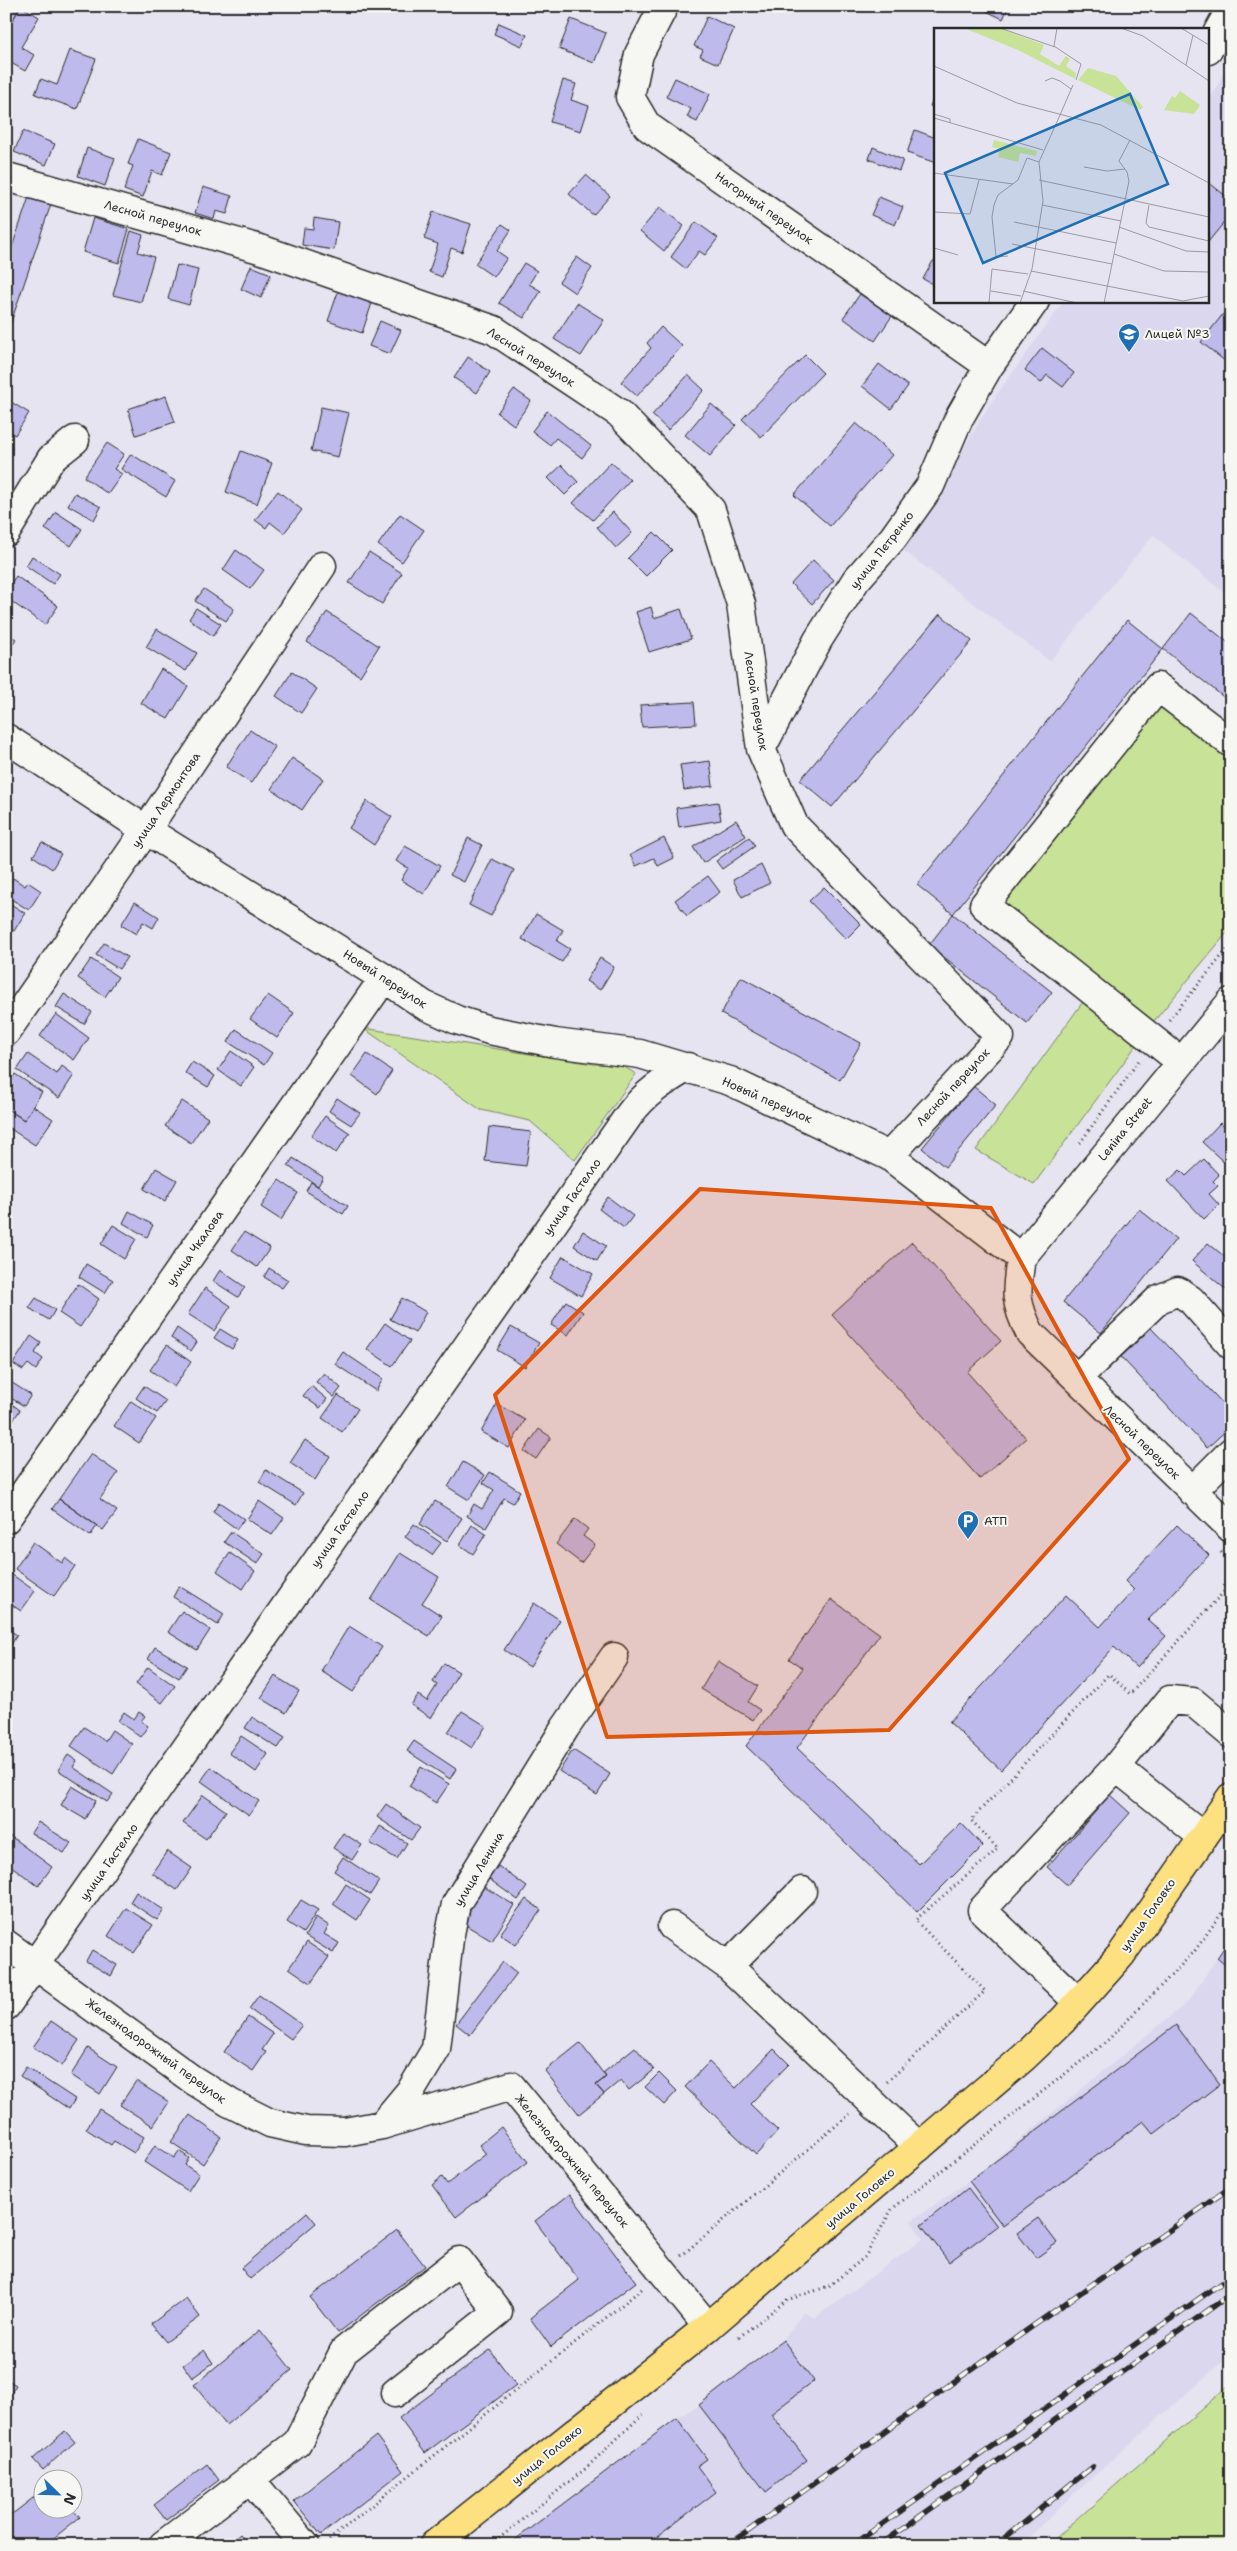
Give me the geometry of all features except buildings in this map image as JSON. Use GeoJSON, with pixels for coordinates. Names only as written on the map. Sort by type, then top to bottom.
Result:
{"type":"FeatureCollection","features":[{"type":"Feature","properties":{"kind":"main road","name":"улица Головко"},"geometry":{"type":"LineString","coordinates":[[434,2545],[708,2327],[1023,2058],[1078,2002],[1120,1955],[1231,1797]]}},
{"type":"Feature","properties":{"kind":"street","name":"Нагорный переулок"},"geometry":{"type":"LineString","coordinates":[[664,6],[639,54],[630,97],[647,126],[989,366]]}},
{"type":"Feature","properties":{"kind":"street"},"geometry":{"type":"LineString","coordinates":[[1210,46],[1231,8]]}},
{"type":"Feature","properties":{"kind":"street","name":"Лесной переулок"},"geometry":{"type":"LineString","coordinates":[[6,180],[7,177],[260,248],[494,330],[619,413],[711,510],[741,604],[761,749],[794,825],[1000,1037],[889,1156]]}},
{"type":"Feature","properties":{"kind":"street","name":"улица Петренко"},"geometry":{"type":"LineString","coordinates":[[761,749],[818,640],[856,580],[893,538],[930,486],[959,418],[989,366],[1034,302]]}},
{"type":"Feature","properties":{"kind":"street"},"geometry":{"type":"LineString","coordinates":[[6,532],[50,460],[75,440]]}},
{"type":"Feature","properties":{"kind":"street","name":"улица Лермонтова"},"geometry":{"type":"LineString","coordinates":[[6,1032],[146,830],[322,566]]}},
{"type":"Feature","properties":{"kind":"street"},"geometry":{"type":"LineString","coordinates":[[1180,1062],[984,905],[1158,687],[1231,743]]}},
{"type":"Feature","properties":{"kind":"street","name":"Новый переулок"},"geometry":{"type":"LineString","coordinates":[[6,738],[146,830],[384,978],[424,1005],[457,1020],[489,1030],[555,1043],[640,1054],[688,1067],[730,1081],[889,1156]]}},
{"type":"Feature","properties":{"kind":"street","name":"улица Чкалова"},"geometry":{"type":"LineString","coordinates":[[6,1519],[384,978]]}},
{"type":"Feature","properties":{"kind":"street","name":"Lenina Street"},"geometry":{"type":"LineString","coordinates":[[1021,1258],[1231,1002]]}},
{"type":"Feature","properties":{"kind":"street","name":"улица Гастелло"},"geometry":{"type":"LineString","coordinates":[[6,2006],[629,1115],[640,1100],[654,1087],[688,1067]]}},
{"type":"Feature","properties":{"kind":"street"},"geometry":{"type":"LineString","coordinates":[[889,1156],[1021,1258]]}},
{"type":"Feature","properties":{"kind":"street","name":"Лесной переулок"},"geometry":{"type":"LineString","coordinates":[[1021,1258],[1016,1288],[1019,1310],[1030,1333],[1231,1528]]}},
{"type":"Feature","properties":{"kind":"street"},"geometry":{"type":"LineString","coordinates":[[1078,1378],[1159,1299],[1178,1291],[1192,1300],[1231,1345]]}},
{"type":"Feature","properties":{"kind":"street"},"geometry":{"type":"LineString","coordinates":[[1192,1491],[1231,1452]]}},
{"type":"Feature","properties":{"kind":"street","name":"улица Ленина"},"geometry":{"type":"LineString","coordinates":[[382,2125],[412,2089],[436,2049],[449,1939],[456,1904],[565,1728],[614,1657]]}},
{"type":"Feature","properties":{"kind":"street"},"geometry":{"type":"LineString","coordinates":[[1078,2002],[982,1910],[1116,1767],[1170,1700],[1193,1702],[1231,1734]]}},
{"type":"Feature","properties":{"kind":"street"},"geometry":{"type":"LineString","coordinates":[[1116,1767],[1203,1837]]}},
{"type":"Feature","properties":{"kind":"street"},"geometry":{"type":"LineString","coordinates":[[728,1966],[802,1891]]}},
{"type":"Feature","properties":{"kind":"street"},"geometry":{"type":"LineString","coordinates":[[672,1926],[728,1966],[919,2147]]}},
{"type":"Feature","properties":{"kind":"street","name":"Железнодорожный переулок"},"geometry":{"type":"LineString","coordinates":[[6,1944],[37,1964],[193,2080],[230,2104],[262,2119],[306,2131],[345,2132],[382,2125],[511,2086],[708,2327]]}},
{"type":"Feature","properties":{"kind":"street"},"geometry":{"type":"LineString","coordinates":[[163,2545],[297,2443],[344,2351],[459,2261],[498,2312],[394,2393]]}},
{"type":"Feature","properties":{"kind":"street"},"geometry":{"type":"LineString","coordinates":[[252,2477],[259,2490],[305,2545]]}},
{"type":"Feature","properties":{"kind":"path"},"geometry":{"type":"LineString","coordinates":[[1077,1147],[1152,1041],[1231,945]]}},
{"type":"Feature","properties":{"kind":"path"},"geometry":{"type":"LineString","coordinates":[[734,2340],[786,2300],[829,2286],[866,2257],[892,2209],[1106,2042],[1194,1952],[1231,1900]]}},
{"type":"Feature","properties":{"kind":"path"},"geometry":{"type":"LineString","coordinates":[[491,2545],[585,2469],[646,2411]]}},
{"type":"Feature","properties":{"kind":"highlighted area"},"geometry":{"type":"Polygon","coordinates":[[[700,1189],[991,1208],[1129,1459],[889,1730],[607,1737],[495,1395],[700,1189]]]}},
{"type":"Feature","properties":{"kind":"shaded area","name":"Лицей №3"},"geometry":{"type":"Polygon","coordinates":[[[1231,55],[1231,598],[1153,535],[1050,661],[903,550],[990,404],[1063,302],[1210,302],[1210,97],[1216,89],[1231,55]]]}},
{"type":"Feature","properties":{"kind":"shaded area"},"geometry":{"type":"Polygon","coordinates":[[[1231,1937],[1231,2354],[1066,2501],[1022,2545],[656,2545],[653,2540],[716,2492],[697,2466],[707,2459],[677,2418],[699,2405],[806,2459],[771,2414],[814,2381],[783,2340],[803,2312],[815,2318],[923,2239],[911,2221],[969,2181],[1188,2002],[1231,1937]]]}},
{"type":"Feature","properties":{"kind":"green space"},"geometry":{"type":"Polygon","coordinates":[[[1160,696],[1231,754],[1231,928],[1155,1020],[1034,1184],[976,1150],[1098,981],[997,904],[1160,696]]]}},
{"type":"Feature","properties":{"kind":"green space"},"geometry":{"type":"Polygon","coordinates":[[[363,1028],[594,1064],[621,1065],[636,1074],[575,1160],[530,1121],[481,1110],[363,1028]]]}},
{"type":"Feature","properties":{"kind":"green space"},"geometry":{"type":"Polygon","coordinates":[[[1231,2383],[1231,2545],[1048,2545],[1231,2383]]]}},
{"type":"Feature","properties":{"kind":"railway"},"geometry":{"type":"LineString","coordinates":[[729,2545],[959,2378],[1231,2187]]}},
{"type":"Feature","properties":{"kind":"railway"},"geometry":{"type":"LineString","coordinates":[[853,2545],[1231,2276]]}},
{"type":"Feature","properties":{"kind":"railway"},"geometry":{"type":"LineString","coordinates":[[880,2545],[1231,2294]]}},
{"type":"Feature","properties":{"kind":"railway"},"geometry":{"type":"LineString","coordinates":[[996,2545],[1092,2467]]}},
{"type":"Feature","properties":{"kind":"place","name":"Лицей №3"},"geometry":{"type":"Point","coordinates":[1129,353]}},
{"type":"Feature","properties":{"kind":"place","name":"АТП"},"geometry":{"type":"Point","coordinates":[968,1540]}}]}
